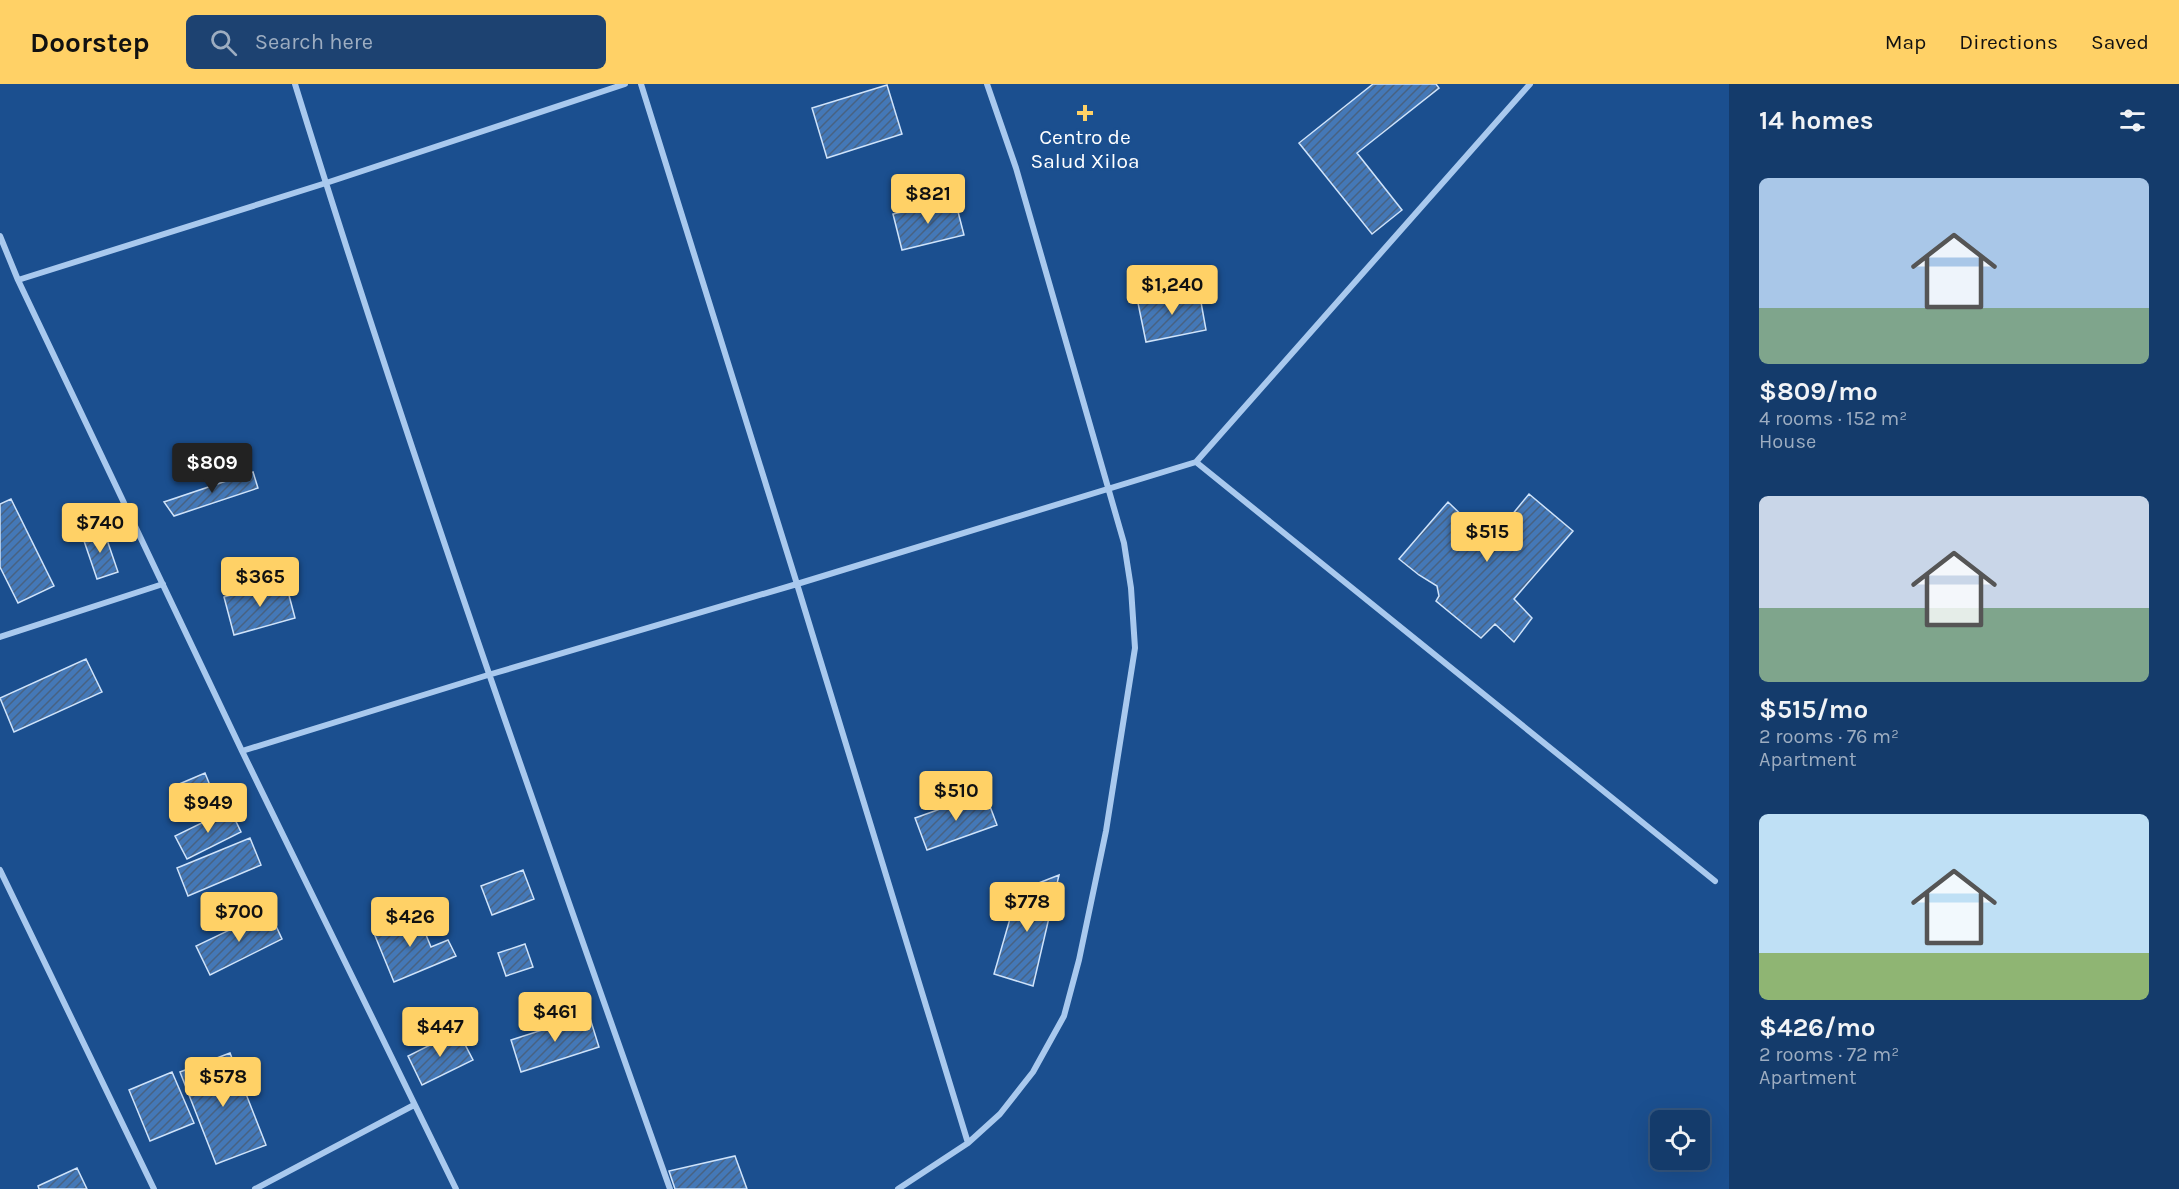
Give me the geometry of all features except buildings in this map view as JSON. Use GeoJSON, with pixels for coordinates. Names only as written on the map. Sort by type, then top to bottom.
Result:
{"type":"FeatureCollection","features":[{"type":"Feature","properties":{"kind":"street"},"geometry":{"type":"LineString","coordinates":[[295,84],[488,675],[670,1189]]}},
{"type":"Feature","properties":{"kind":"street"},"geometry":{"type":"LineString","coordinates":[[18,280],[326,183],[625,84]]}},
{"type":"Feature","properties":{"kind":"street"},"geometry":{"type":"LineString","coordinates":[[641,84],[968,1143]]}},
{"type":"Feature","properties":{"kind":"street"},"geometry":{"type":"LineString","coordinates":[[898,1189],[968,1143],[999,1114],[1033,1072],[1064,1016],[1079,960],[1106,831],[1135,648],[1125,543],[1016,168],[987,84]]}},
{"type":"Feature","properties":{"kind":"street"},"geometry":{"type":"LineString","coordinates":[[242,751],[1196,462],[1530,84]]}},
{"type":"Feature","properties":{"kind":"street"},"geometry":{"type":"LineString","coordinates":[[0,236],[18,280],[242,751],[456,1189]]}},
{"type":"Feature","properties":{"kind":"street"},"geometry":{"type":"LineString","coordinates":[[1196,462],[1715,881]]}},
{"type":"Feature","properties":{"kind":"street"},"geometry":{"type":"LineString","coordinates":[[0,637],[164,584]]}},
{"type":"Feature","properties":{"kind":"street"},"geometry":{"type":"LineString","coordinates":[[0,870],[154,1189]]}},
{"type":"Feature","properties":{"kind":"street"},"geometry":{"type":"LineString","coordinates":[[255,1189],[414,1105]]}},
{"type":"Feature","properties":{"kind":"place","name":"Centro de Salud Xiloa"},"geometry":{"type":"Point","coordinates":[1085,113]}}]}
